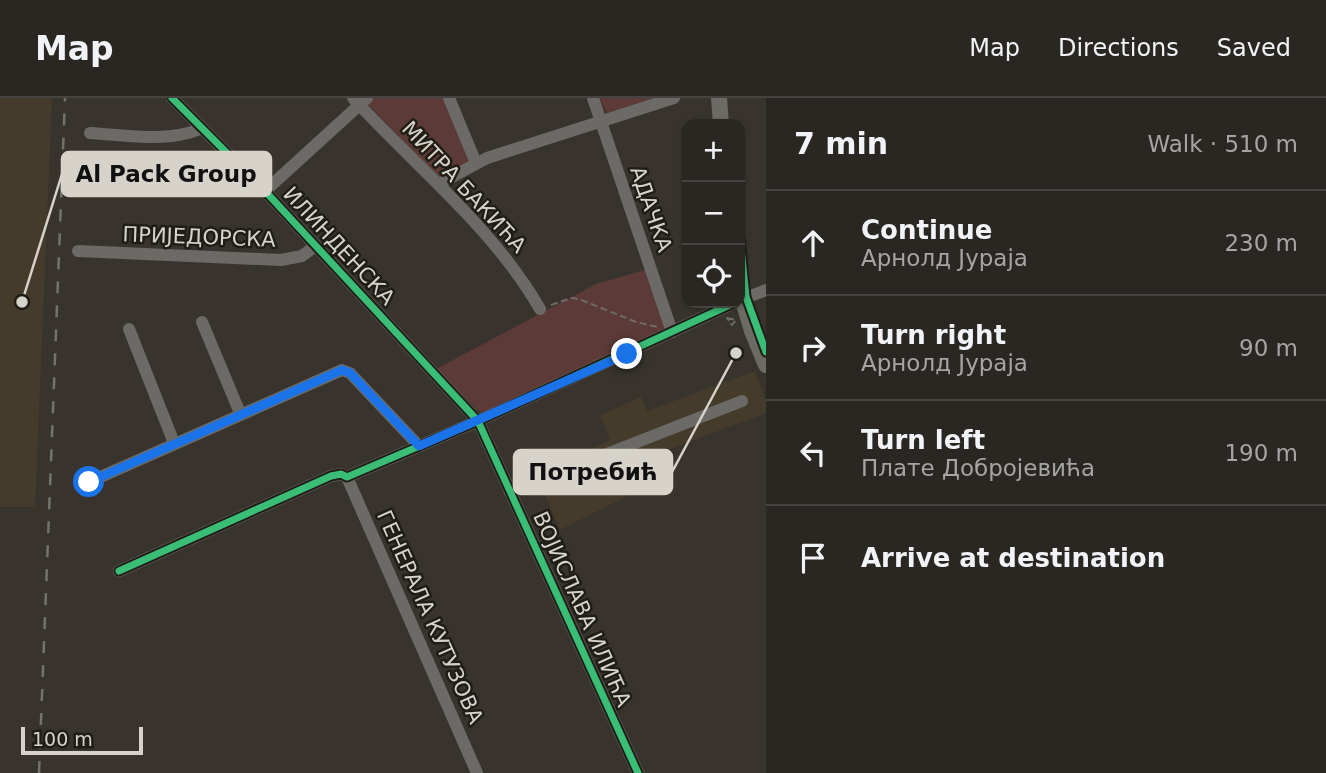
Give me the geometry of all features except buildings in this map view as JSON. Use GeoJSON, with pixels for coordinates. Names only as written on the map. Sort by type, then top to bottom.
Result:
{"type":"FeatureCollection","features":[{"type":"Feature","properties":{"kind":"main road"},"geometry":{"type":"LineString","coordinates":[[719,98],[721,119]]}},
{"type":"Feature","properties":{"kind":"main road"},"geometry":{"type":"LineString","coordinates":[[743,308],[766,365]]}},
{"type":"Feature","properties":{"kind":"street","name":"ИЛИНДЕНСКА"},"geometry":{"type":"LineString","coordinates":[[172,98],[200,129],[265,191],[478,421]]}},
{"type":"Feature","properties":{"kind":"street"},"geometry":{"type":"LineString","coordinates":[[449,98],[476,163]]}},
{"type":"Feature","properties":{"kind":"street","name":"АДАЧКА"},"geometry":{"type":"LineString","coordinates":[[593,98],[672,332]]}},
{"type":"Feature","properties":{"kind":"street"},"geometry":{"type":"LineString","coordinates":[[439,184],[476,163],[674,98]]}},
{"type":"Feature","properties":{"kind":"street"},"geometry":{"type":"LineString","coordinates":[[265,191],[360,100]]}},
{"type":"Feature","properties":{"kind":"street","name":"МИТРА БАКИЋА"},"geometry":{"type":"LineString","coordinates":[[360,100],[497,246],[526,284],[540,309]]}},
{"type":"Feature","properties":{"kind":"street"},"geometry":{"type":"LineString","coordinates":[[90,133],[162,137],[187,134],[200,129]]}},
{"type":"Feature","properties":{"kind":"street","name":"ПРИЈЕДОРСКА"},"geometry":{"type":"LineString","coordinates":[[78,251],[281,260],[302,256],[315,246]]}},
{"type":"Feature","properties":{"kind":"street"},"geometry":{"type":"LineString","coordinates":[[745,296],[766,290]]}},
{"type":"Feature","properties":{"kind":"street"},"geometry":{"type":"LineString","coordinates":[[119,571],[331,476],[341,474],[347,477],[478,421],[719,308]]}},
{"type":"Feature","properties":{"kind":"street"},"geometry":{"type":"LineString","coordinates":[[201,322],[240,413]]}},
{"type":"Feature","properties":{"kind":"street"},"geometry":{"type":"LineString","coordinates":[[128,329],[174,443]]}},
{"type":"Feature","properties":{"kind":"street"},"geometry":{"type":"LineString","coordinates":[[89,482],[342,370],[346,370],[419,446]]}},
{"type":"Feature","properties":{"kind":"street"},"geometry":{"type":"LineString","coordinates":[[510,492],[742,401]]}},
{"type":"Feature","properties":{"kind":"street","name":"ВОЈИСЛАВА ИЛИЋА"},"geometry":{"type":"LineString","coordinates":[[478,421],[638,773]]}},
{"type":"Feature","properties":{"kind":"street","name":"ГЕНЕРАЛА КУТУЗОВА"},"geometry":{"type":"LineString","coordinates":[[347,477],[477,773]]}},
{"type":"Feature","properties":{"kind":"path"},"geometry":{"type":"LineString","coordinates":[[540,309],[571,298],[579,299],[636,322],[672,332]]}},
{"type":"Feature","properties":{"kind":"shaded area"},"geometry":{"type":"Polygon","coordinates":[[[0,98],[52,98],[35,507],[0,507],[0,98]]]}},
{"type":"Feature","properties":{"kind":"shaded area"},"geometry":{"type":"Polygon","coordinates":[[[372,98],[446,98],[471,161],[440,180],[367,103],[372,98]]]}},
{"type":"Feature","properties":{"kind":"shaded area"},"geometry":{"type":"Polygon","coordinates":[[[600,98],[656,98],[607,115],[600,98]]]}},
{"type":"Feature","properties":{"kind":"shaded area"},"geometry":{"type":"Polygon","coordinates":[[[645,270],[666,330],[483,413],[436,369],[596,284],[645,270]]]}},
{"type":"Feature","properties":{"kind":"shaded area"},"geometry":{"type":"Polygon","coordinates":[[[755,371],[766,401],[766,413],[657,454],[667,476],[560,530],[536,475],[610,440],[600,415],[641,397],[647,411],[755,371]]]}},
{"type":"Feature","properties":{"kind":"railway"},"geometry":{"type":"LineString","coordinates":[[39,773],[65,98]]}},
{"type":"Feature","properties":{"kind":"cycle path"},"geometry":{"type":"LineString","coordinates":[[172,98],[265,191],[478,421],[638,773]]}},
{"type":"Feature","properties":{"kind":"cycle path"},"geometry":{"type":"LineString","coordinates":[[741,245],[746,297],[766,352]]}},
{"type":"Feature","properties":{"kind":"cycle path"},"geometry":{"type":"LineString","coordinates":[[119,571],[331,476],[341,474],[347,477],[478,421],[723,308]]}},
{"type":"Feature","properties":{"kind":"place","name":"Al Pack Group"},"geometry":{"type":"Point","coordinates":[22,302]}},
{"type":"Feature","properties":{"kind":"place","name":"Потребић"},"geometry":{"type":"Point","coordinates":[736,353]}},
{"type":"Feature","properties":{"kind":"route"},"geometry":{"type":"LineString","coordinates":[[89,482],[342,370],[350,373],[419,446],[627,354]]}}]}
